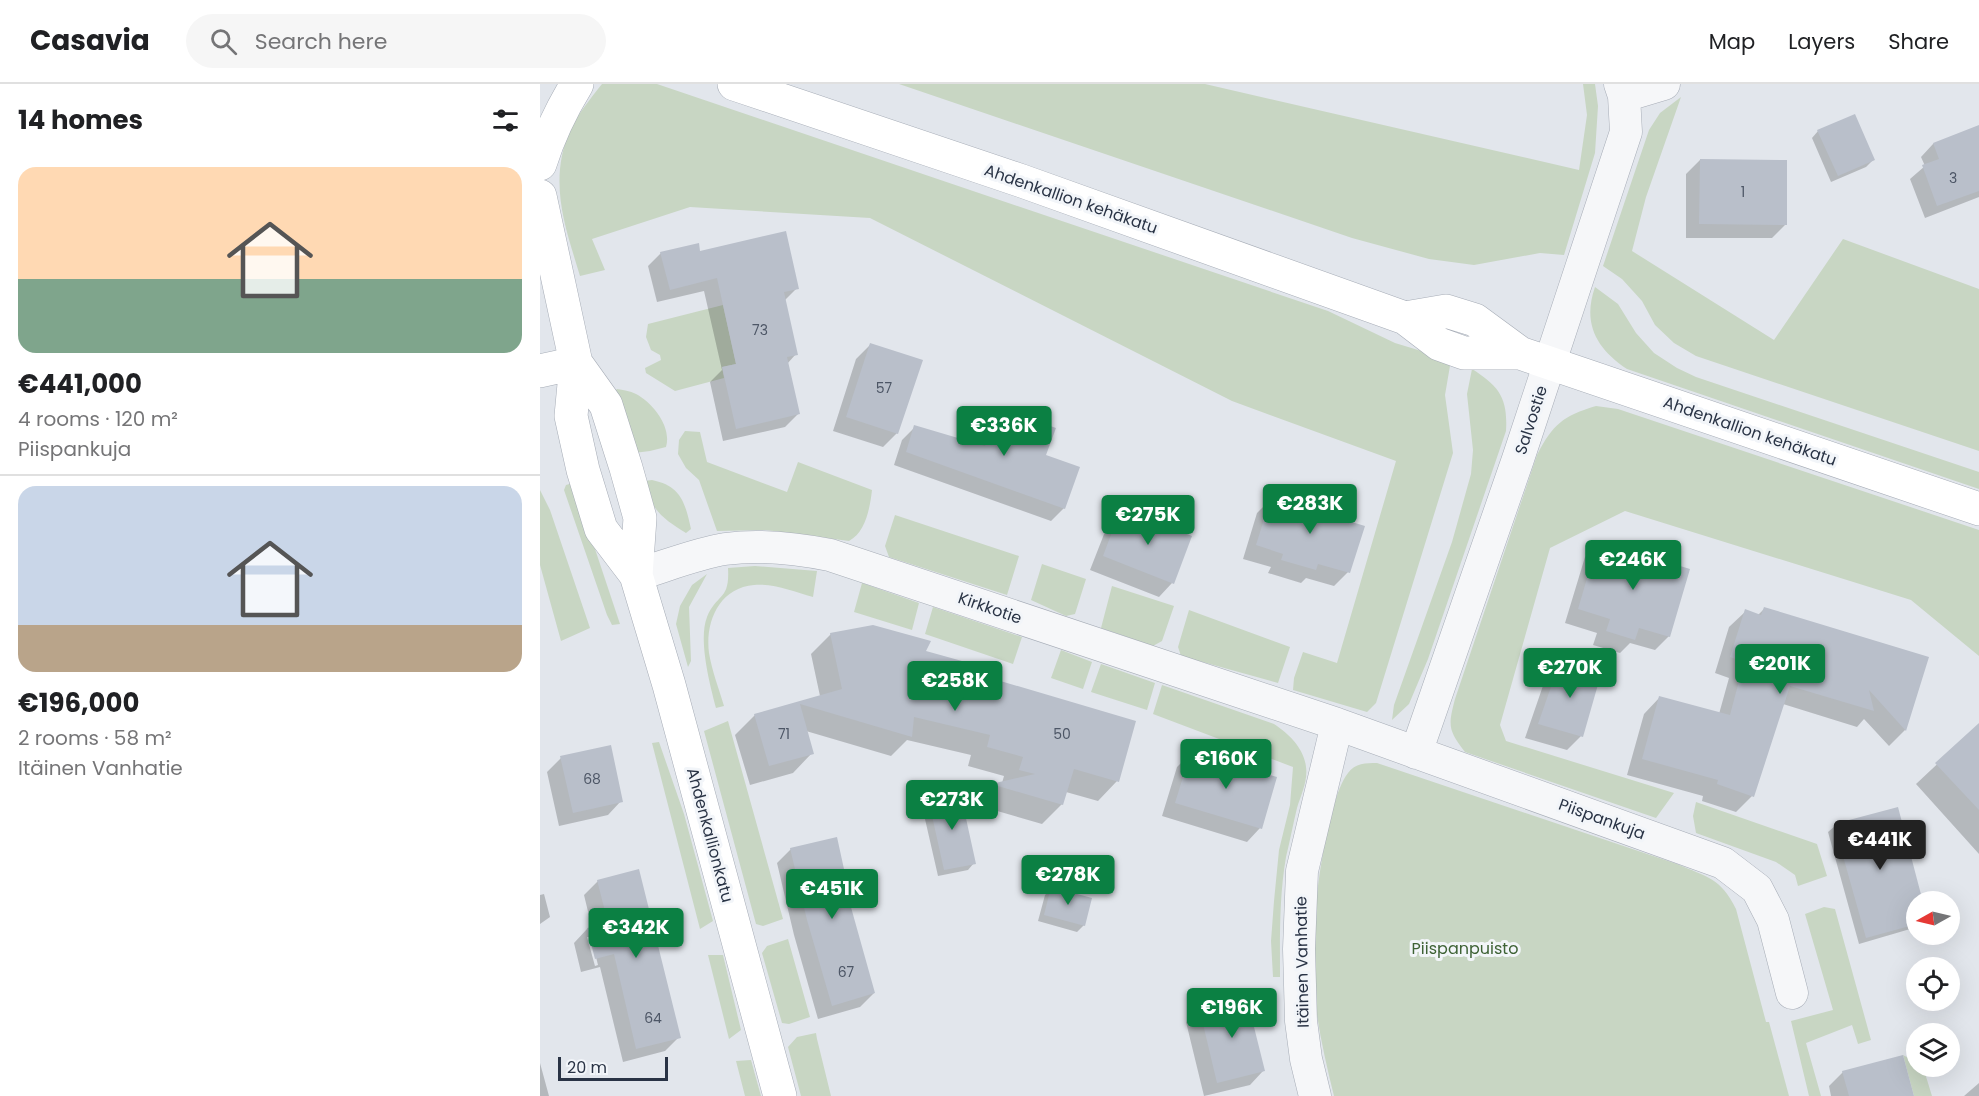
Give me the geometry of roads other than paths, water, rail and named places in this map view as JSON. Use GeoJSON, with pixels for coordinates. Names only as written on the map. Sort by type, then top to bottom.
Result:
{"type":"FeatureCollection","features":[{"type":"Feature","properties":{"kind":"street"},"geometry":{"type":"LineString","coordinates":[[540,164],[553,127],[577,84]]}},
{"type":"Feature","properties":{"kind":"street","name":"Ahdenkallion kehäkatu"},"geometry":{"type":"LineString","coordinates":[[734,84],[1034,185],[1406,318],[1439,344],[1464,353],[1534,358],[1979,509]]}},
{"type":"Feature","properties":{"kind":"street"},"geometry":{"type":"LineString","coordinates":[[1622,90],[1664,84]]}},
{"type":"Feature","properties":{"kind":"street","name":"Salvostie"},"geometry":{"type":"LineString","coordinates":[[1416,753],[1518,459],[1534,358],[1626,132],[1622,90]]}},
{"type":"Feature","properties":{"kind":"street","name":"Ahdenkallionkatu"},"geometry":{"type":"LineString","coordinates":[[540,196],[576,363],[606,405],[640,518],[636,575],[669,685],[780,1096]]}},
{"type":"Feature","properties":{"kind":"street"},"geometry":{"type":"LineString","coordinates":[[540,371],[576,363]]}},
{"type":"Feature","properties":{"kind":"street","name":"Kirkkotie"},"geometry":{"type":"LineString","coordinates":[[636,575],[724,549],[768,546],[830,555],[1337,724]]}},
{"type":"Feature","properties":{"kind":"street","name":"Piispankuja"},"geometry":{"type":"LineString","coordinates":[[1337,724],[1723,863],[1757,889],[1773,920],[1792,993]]}},
{"type":"Feature","properties":{"kind":"street","name":"Itäinen Vanhatie"},"geometry":{"type":"LineString","coordinates":[[1315,1096],[1306,1059],[1301,1021],[1299,949],[1302,871],[1337,724]]}},
{"type":"Feature","properties":{"kind":"park label","name":"Piispanpuisto"},"geometry":{"type":"Point","coordinates":[1465,948]}}]}
